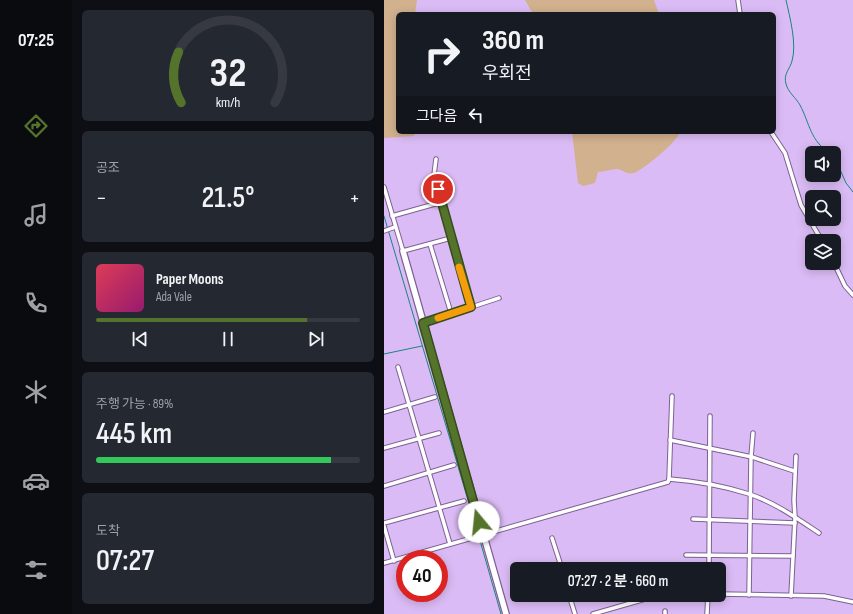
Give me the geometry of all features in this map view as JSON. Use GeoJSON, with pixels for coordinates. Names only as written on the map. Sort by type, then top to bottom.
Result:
{"type":"FeatureCollection","features":[{"type":"Feature","properties":{"kind":"street"},"geometry":{"type":"LineString","coordinates":[[738,0],[740,12]]}},
{"type":"Feature","properties":{"kind":"street"},"geometry":{"type":"LineString","coordinates":[[773,134],[785,153],[801,205],[818,234]]}},
{"type":"Feature","properties":{"kind":"street"},"geometry":{"type":"LineString","coordinates":[[436,159],[434,175],[471,307]]}},
{"type":"Feature","properties":{"kind":"street"},"geometry":{"type":"LineString","coordinates":[[384,187],[423,323],[480,535],[506,614]]}},
{"type":"Feature","properties":{"kind":"street"},"geometry":{"type":"LineString","coordinates":[[392,216],[442,202]]}},
{"type":"Feature","properties":{"kind":"street"},"geometry":{"type":"LineString","coordinates":[[387,230],[396,227]]}},
{"type":"Feature","properties":{"kind":"street"},"geometry":{"type":"LineString","coordinates":[[402,251],[451,238]]}},
{"type":"Feature","properties":{"kind":"street"},"geometry":{"type":"LineString","coordinates":[[430,244],[450,314]]}},
{"type":"Feature","properties":{"kind":"street"},"geometry":{"type":"LineString","coordinates":[[837,270],[845,286],[853,295]]}},
{"type":"Feature","properties":{"kind":"street"},"geometry":{"type":"LineString","coordinates":[[423,323],[499,298]]}},
{"type":"Feature","properties":{"kind":"street"},"geometry":{"type":"LineString","coordinates":[[398,367],[450,544]]}},
{"type":"Feature","properties":{"kind":"street"},"geometry":{"type":"LineString","coordinates":[[384,563],[668,482],[672,396]]}},
{"type":"Feature","properties":{"kind":"street"},"geometry":{"type":"LineString","coordinates":[[384,412],[435,397]]}},
{"type":"Feature","properties":{"kind":"street"},"geometry":{"type":"LineString","coordinates":[[709,562],[711,447],[710,416]]}},
{"type":"Feature","properties":{"kind":"street"},"geometry":{"type":"LineString","coordinates":[[384,448],[439,433]]}},
{"type":"Feature","properties":{"kind":"street"},"geometry":{"type":"LineString","coordinates":[[749,595],[752,495],[751,457],[753,433]]}},
{"type":"Feature","properties":{"kind":"street"},"geometry":{"type":"LineString","coordinates":[[670,440],[711,447],[751,457],[794,471]]}},
{"type":"Feature","properties":{"kind":"street"},"geometry":{"type":"LineString","coordinates":[[791,596],[795,523],[794,471],[796,456]]}},
{"type":"Feature","properties":{"kind":"street"},"geometry":{"type":"LineString","coordinates":[[384,486],[454,466]]}},
{"type":"Feature","properties":{"kind":"street"},"geometry":{"type":"LineString","coordinates":[[669,479],[710,485],[752,495],[795,518],[819,533]]}},
{"type":"Feature","properties":{"kind":"street"},"geometry":{"type":"LineString","coordinates":[[394,561],[384,525],[464,501]]}},
{"type":"Feature","properties":{"kind":"street"},"geometry":{"type":"LineString","coordinates":[[693,519],[795,523]]}},
{"type":"Feature","properties":{"kind":"street"},"geometry":{"type":"LineString","coordinates":[[552,538],[560,562]]}},
{"type":"Feature","properties":{"kind":"street"},"geometry":{"type":"LineString","coordinates":[[686,555],[793,556]]}},
{"type":"Feature","properties":{"kind":"street"},"geometry":{"type":"LineString","coordinates":[[726,594],[829,597],[853,602]]}},
{"type":"Feature","properties":{"kind":"street"},"geometry":{"type":"LineString","coordinates":[[571,602],[575,614]]}},
{"type":"Feature","properties":{"kind":"street"},"geometry":{"type":"LineString","coordinates":[[593,614],[635,602]]}},
{"type":"Feature","properties":{"kind":"street"},"geometry":{"type":"LineString","coordinates":[[707,614],[708,602]]}},
{"type":"Feature","properties":{"kind":"shaded area"},"geometry":{"type":"Polygon","coordinates":[[[384,0],[417,0],[415,12],[396,12],[396,134],[414,134],[414,136],[384,138],[384,0]]]}},
{"type":"Feature","properties":{"kind":"shaded area"},"geometry":{"type":"Polygon","coordinates":[[[525,0],[654,0],[658,12],[532,12],[525,0]]]}},
{"type":"Feature","properties":{"kind":"shaded area"},"geometry":{"type":"Polygon","coordinates":[[[572,134],[679,134],[667,148],[652,161],[634,173],[627,173],[617,169],[598,172],[595,183],[583,186],[578,183],[572,134]]]}},
{"type":"Feature","properties":{"kind":"waterway"},"geometry":{"type":"LineString","coordinates":[[786,0],[794,47],[792,61],[785,80],[788,90],[800,105],[814,138],[821,146]]}},
{"type":"Feature","properties":{"kind":"waterway"},"geometry":{"type":"LineString","coordinates":[[841,172],[846,183],[853,192]]}},
{"type":"Feature","properties":{"kind":"waterway"},"geometry":{"type":"LineString","coordinates":[[384,216],[478,534]]}},
{"type":"Feature","properties":{"kind":"waterway"},"geometry":{"type":"LineString","coordinates":[[384,354],[422,346]]}},
{"type":"Feature","properties":{"kind":"waterway"},"geometry":{"type":"LineString","coordinates":[[479,537],[501,614]]}},
{"type":"Feature","properties":{"kind":"slow traffic"},"geometry":{"type":"LineString","coordinates":[[438,318],[471,307],[459,267]]}},
{"type":"Feature","properties":{"kind":"route"},"geometry":{"type":"LineString","coordinates":[[438,189],[471,307],[423,323],[479,522]]}}]}
